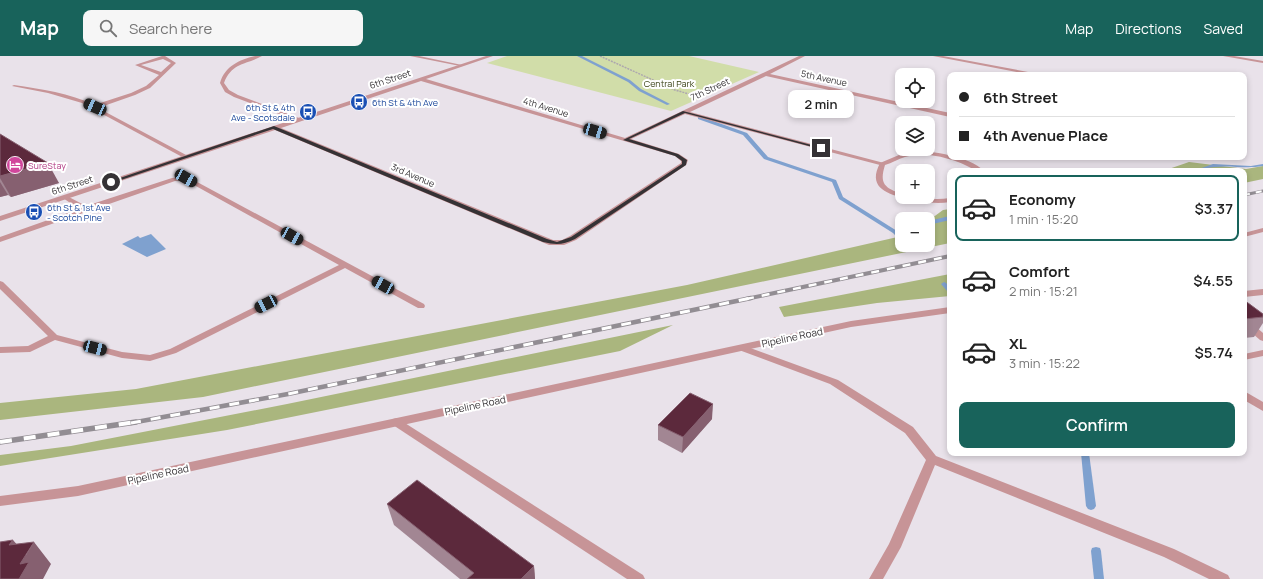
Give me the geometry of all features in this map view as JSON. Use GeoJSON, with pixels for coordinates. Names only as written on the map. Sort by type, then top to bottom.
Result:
{"type":"FeatureCollection","features":[{"type":"Feature","properties":{"kind":"street","name":"6th Street"},"geometry":{"type":"LineString","coordinates":[[0,219],[460,65],[491,56]]}},
{"type":"Feature","properties":{"kind":"street","name":"7th Street"},"geometry":{"type":"LineString","coordinates":[[625,140],[803,56]]}},
{"type":"Feature","properties":{"kind":"street"},"geometry":{"type":"LineString","coordinates":[[935,56],[1024,72]]}},
{"type":"Feature","properties":{"kind":"street"},"geometry":{"type":"LineString","coordinates":[[1224,56],[1263,62]]}},
{"type":"Feature","properties":{"kind":"street","name":"5th Avenue"},"geometry":{"type":"LineString","coordinates":[[765,74],[947,114]]}},
{"type":"Feature","properties":{"kind":"street","name":"4th Avenue"},"geometry":{"type":"LineString","coordinates":[[419,79],[668,152]]}},
{"type":"Feature","properties":{"kind":"street"},"geometry":{"type":"LineString","coordinates":[[685,112],[882,164]]}},
{"type":"Feature","properties":{"kind":"street","name":"3rd Avenue"},"geometry":{"type":"LineString","coordinates":[[274,127],[545,240],[557,243],[573,238],[684,164],[682,157],[668,152]]}},
{"type":"Feature","properties":{"kind":"street","name":"Pipeline Road"},"geometry":{"type":"LineString","coordinates":[[0,501],[78,491],[851,324],[947,310]]}},
{"type":"Feature","properties":{"kind":"lane"},"geometry":{"type":"LineString","coordinates":[[260,56],[238,64],[230,69],[224,75],[222,83],[227,91],[236,96],[297,120]]}},
{"type":"Feature","properties":{"kind":"lane"},"geometry":{"type":"LineString","coordinates":[[412,56],[460,65]]}},
{"type":"Feature","properties":{"kind":"lane"},"geometry":{"type":"LineString","coordinates":[[95,107],[133,94],[148,87],[174,63],[163,57],[137,65],[161,74]]}},
{"type":"Feature","properties":{"kind":"lane"},"geometry":{"type":"LineString","coordinates":[[14,86],[69,97],[95,107],[186,156]]}},
{"type":"Feature","properties":{"kind":"lane"},"geometry":{"type":"LineString","coordinates":[[895,194],[889,192],[881,186],[878,180],[882,164],[916,152],[929,153],[947,158]]}},
{"type":"Feature","properties":{"kind":"lane"},"geometry":{"type":"LineString","coordinates":[[956,160],[975,168]]}},
{"type":"Feature","properties":{"kind":"lane"},"geometry":{"type":"LineString","coordinates":[[0,240],[174,179],[186,178],[421,306]]}},
{"type":"Feature","properties":{"kind":"lane"},"geometry":{"type":"LineString","coordinates":[[65,197],[85,209]]}},
{"type":"Feature","properties":{"kind":"lane"},"geometry":{"type":"LineString","coordinates":[[935,202],[947,200]]}},
{"type":"Feature","properties":{"kind":"lane"},"geometry":{"type":"LineString","coordinates":[[1247,234],[1263,230]]}},
{"type":"Feature","properties":{"kind":"lane"},"geometry":{"type":"LineString","coordinates":[[0,284],[54,337],[122,355],[150,358],[173,351],[345,265]]}},
{"type":"Feature","properties":{"kind":"lane"},"geometry":{"type":"LineString","coordinates":[[1247,294],[1263,292]]}},
{"type":"Feature","properties":{"kind":"lane"},"geometry":{"type":"LineString","coordinates":[[1247,325],[1263,338]]}},
{"type":"Feature","properties":{"kind":"lane"},"geometry":{"type":"LineString","coordinates":[[0,350],[30,349],[54,337]]}},
{"type":"Feature","properties":{"kind":"lane"},"geometry":{"type":"LineString","coordinates":[[742,348],[834,382],[909,430],[932,459],[1169,553],[1223,579]]}},
{"type":"Feature","properties":{"kind":"lane"},"geometry":{"type":"LineString","coordinates":[[1247,356],[1263,353]]}},
{"type":"Feature","properties":{"kind":"lane"},"geometry":{"type":"LineString","coordinates":[[1247,397],[1263,407]]}},
{"type":"Feature","properties":{"kind":"lane"},"geometry":{"type":"LineString","coordinates":[[397,422],[638,579]]}},
{"type":"Feature","properties":{"kind":"lane"},"geometry":{"type":"LineString","coordinates":[[876,579],[894,547],[932,459]]}},
{"type":"Feature","properties":{"kind":"path"},"geometry":{"type":"LineString","coordinates":[[600,56],[675,90],[711,100]]}},
{"type":"Feature","properties":{"kind":"green space","name":"Central Park"},"geometry":{"type":"Polygon","coordinates":[[[507,56],[689,56],[759,72],[671,111],[487,63],[507,56]]]}},
{"type":"Feature","properties":{"kind":"green space"},"geometry":{"type":"Polygon","coordinates":[[[1189,162],[1238,168],[1172,168],[1189,162]]]}},
{"type":"Feature","properties":{"kind":"green space"},"geometry":{"type":"Polygon","coordinates":[[[1263,166],[1263,179],[1247,182],[1247,169],[1263,166]]]}},
{"type":"Feature","properties":{"kind":"green space"},"geometry":{"type":"Polygon","coordinates":[[[947,209],[947,244],[935,246],[935,216],[943,210],[947,209]]]}},
{"type":"Feature","properties":{"kind":"green space"},"geometry":{"type":"Polygon","coordinates":[[[895,238],[895,252],[906,252],[203,397],[0,420],[0,403],[136,389],[687,285],[895,238]]]}},
{"type":"Feature","properties":{"kind":"green space"},"geometry":{"type":"Polygon","coordinates":[[[947,275],[947,296],[877,303],[784,317],[779,307],[947,275]]]}},
{"type":"Feature","properties":{"kind":"green space"},"geometry":{"type":"Polygon","coordinates":[[[673,325],[620,351],[227,430],[0,466],[0,455],[71,446],[287,404],[673,325]]]}},
{"type":"Feature","properties":{"kind":"water"},"geometry":{"type":"Polygon","coordinates":[[[151,234],[166,249],[147,257],[122,244],[138,236],[140,238],[151,234]]]}},
{"type":"Feature","properties":{"kind":"building"},"geometry":{"type":"Polygon","coordinates":[[[0,134],[48,163],[0,176],[0,134]]]}},
{"type":"Feature","properties":{"kind":"building"},"geometry":{"type":"Polygon","coordinates":[[[1247,302],[1263,314],[1263,317],[1247,319],[1247,302]]]}},
{"type":"Feature","properties":{"kind":"building"},"geometry":{"type":"Polygon","coordinates":[[[690,393],[713,404],[683,437],[658,425],[690,393]]]}},
{"type":"Feature","properties":{"kind":"building"},"geometry":{"type":"Polygon","coordinates":[[[417,480],[534,566],[521,579],[467,579],[474,573],[387,504],[417,480]]]}},
{"type":"Feature","properties":{"kind":"building"},"geometry":{"type":"Polygon","coordinates":[[[13,540],[9,545],[34,542],[20,564],[29,562],[19,579],[0,579],[0,542],[13,540]]]}},
{"type":"Feature","properties":{"kind":"waterway"},"geometry":{"type":"LineString","coordinates":[[579,56],[629,81],[640,90],[668,104]]}},
{"type":"Feature","properties":{"kind":"waterway"},"geometry":{"type":"LineString","coordinates":[[700,118],[745,134],[766,158],[834,181],[841,198],[895,232]]}},
{"type":"Feature","properties":{"kind":"waterway"},"geometry":{"type":"LineString","coordinates":[[1204,168],[1213,165],[1251,167],[1263,165]]}},
{"type":"Feature","properties":{"kind":"waterway"},"geometry":{"type":"LineString","coordinates":[[935,221],[947,219]]}},
{"type":"Feature","properties":{"kind":"waterway"},"geometry":{"type":"LineString","coordinates":[[944,284],[947,288]]}},
{"type":"Feature","properties":{"kind":"waterway"},"geometry":{"type":"LineString","coordinates":[[1085,456],[1091,506]]}},
{"type":"Feature","properties":{"kind":"waterway"},"geometry":{"type":"LineString","coordinates":[[1096,551],[1099,579]]}},
{"type":"Feature","properties":{"kind":"railway"},"geometry":{"type":"LineString","coordinates":[[1247,194],[1263,191]]}},
{"type":"Feature","properties":{"kind":"railway"},"geometry":{"type":"LineString","coordinates":[[746,299],[947,257]]}},
{"type":"Feature","properties":{"kind":"railway"},"geometry":{"type":"LineString","coordinates":[[131,423],[288,394],[751,298]]}},
{"type":"Feature","properties":{"kind":"railway"},"geometry":{"type":"LineString","coordinates":[[0,442],[136,422]]}},
{"type":"Feature","properties":{"kind":"place","name":"6th St & 4th Ave"},"geometry":{"type":"Point","coordinates":[359,102]}},
{"type":"Feature","properties":{"kind":"place","name":"6th St & 4th Ave - Scotsdale"},"geometry":{"type":"Point","coordinates":[308,112]}},
{"type":"Feature","properties":{"kind":"place","name":"SureStay"},"geometry":{"type":"Point","coordinates":[15,165]}},
{"type":"Feature","properties":{"kind":"place","name":"6th St & 1st Ave - Scotch Pine"},"geometry":{"type":"Point","coordinates":[34,212]}},
{"type":"Feature","properties":{"kind":"route"},"geometry":{"type":"LineString","coordinates":[[111,182],[274,127],[552,243],[557,243],[573,238],[684,164],[682,157],[625,140],[685,112],[821,148]]}}]}
